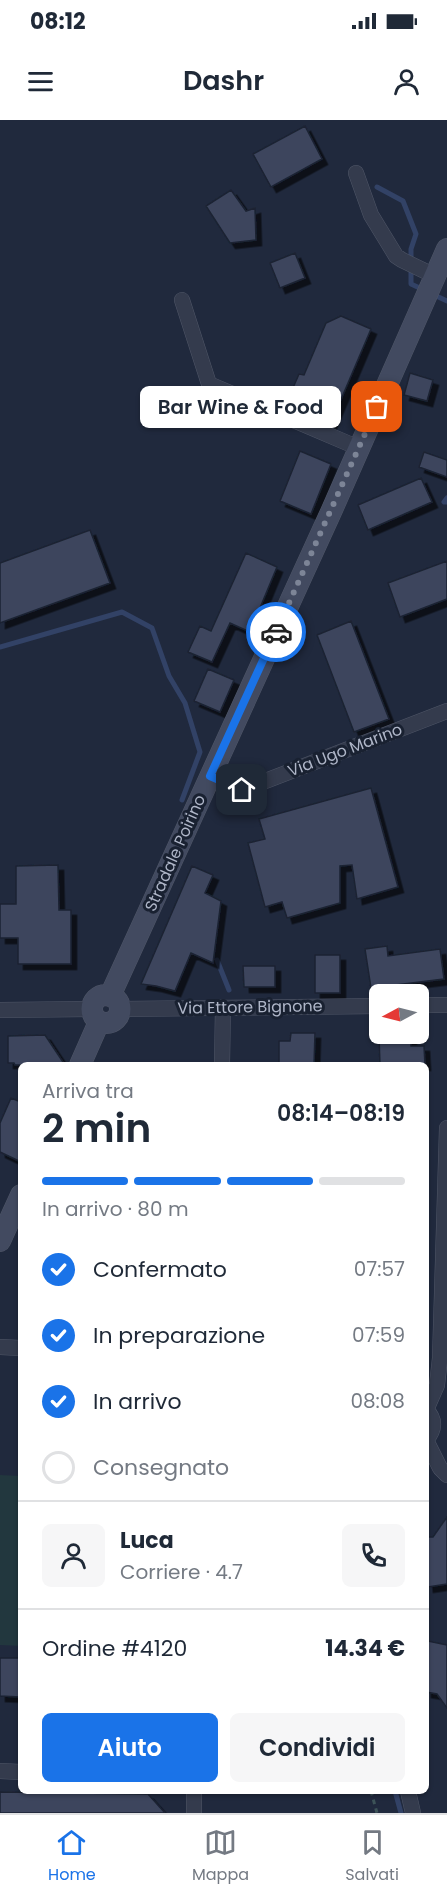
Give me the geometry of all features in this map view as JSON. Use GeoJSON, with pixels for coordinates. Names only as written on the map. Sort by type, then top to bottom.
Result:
{"type":"FeatureCollection","features":[{"type":"Feature","properties":{"kind":"main road","name":"Stradale Poirino"},"geometry":{"type":"LineString","coordinates":[[115,1002],[210,776],[360,447],[427,285],[447,249]]}},
{"type":"Feature","properties":{"kind":"main road"},"geometry":{"type":"LineString","coordinates":[[82,1062],[95,1016],[109,1023],[113,1021],[119,1014],[115,1002]]}},
{"type":"Feature","properties":{"kind":"main road"},"geometry":{"type":"LineString","coordinates":[[0,1241],[18,1202]]}},
{"type":"Feature","properties":{"kind":"street"},"geometry":{"type":"LineString","coordinates":[[356,173],[371,215],[396,256],[427,285]]}},
{"type":"Feature","properties":{"kind":"street"},"geometry":{"type":"LineString","coordinates":[[182,300],[209,384],[360,447]]}},
{"type":"Feature","properties":{"kind":"street","name":"Via Ugo Marino"},"geometry":{"type":"LineString","coordinates":[[210,776],[242,790],[447,711]]}},
{"type":"Feature","properties":{"kind":"street","name":"Via Ettore Bignone"},"geometry":{"type":"LineString","coordinates":[[115,1002],[223,1007],[369,1006]]}},
{"type":"Feature","properties":{"kind":"street"},"geometry":{"type":"LineString","coordinates":[[429,1005],[447,1005]]}},
{"type":"Feature","properties":{"kind":"street"},"geometry":{"type":"LineString","coordinates":[[222,1062],[223,1007]]}},
{"type":"Feature","properties":{"kind":"street"},"geometry":{"type":"LineString","coordinates":[[0,1010],[95,1016]]}},
{"type":"Feature","properties":{"kind":"street"},"geometry":{"type":"LineString","coordinates":[[429,1403],[437,1385],[447,1128]]}},
{"type":"Feature","properties":{"kind":"street"},"geometry":{"type":"LineString","coordinates":[[0,1347],[18,1348]]}},
{"type":"Feature","properties":{"kind":"street"},"geometry":{"type":"LineString","coordinates":[[429,1413],[434,1425],[429,1436]]}},
{"type":"Feature","properties":{"kind":"street"},"geometry":{"type":"LineString","coordinates":[[429,1446],[440,1468],[447,1475]]}},
{"type":"Feature","properties":{"kind":"street"},"geometry":{"type":"LineString","coordinates":[[0,1771],[18,1772]]}},
{"type":"Feature","properties":{"kind":"street"},"geometry":{"type":"LineString","coordinates":[[194,1794],[194,1813]]}},
{"type":"Feature","properties":{"kind":"street"},"geometry":{"type":"LineString","coordinates":[[409,1794],[413,1813]]}},
{"type":"Feature","properties":{"kind":"path"},"geometry":{"type":"LineString","coordinates":[[372,1794],[377,1813]]}},
{"type":"Feature","properties":{"kind":"shaded area"},"geometry":{"type":"Polygon","coordinates":[[[0,1475],[18,1476],[18,1646],[0,1645],[0,1475]]]}},
{"type":"Feature","properties":{"kind":"building"},"geometry":{"type":"Polygon","coordinates":[[[305,126],[322,159],[271,187],[253,154],[305,126]]]}},
{"type":"Feature","properties":{"kind":"building"},"geometry":{"type":"Polygon","coordinates":[[[231,190],[246,211],[255,208],[256,240],[230,243],[206,206],[231,190]]]}},
{"type":"Feature","properties":{"kind":"building"},"geometry":{"type":"Polygon","coordinates":[[[295,253],[305,278],[280,288],[270,263],[295,253]]]}},
{"type":"Feature","properties":{"kind":"building"},"geometry":{"type":"Polygon","coordinates":[[[341,316],[371,329],[331,423],[286,404],[299,374],[304,375],[326,323],[341,316]]]}},
{"type":"Feature","properties":{"kind":"building"},"geometry":{"type":"Polygon","coordinates":[[[410,373],[433,380],[427,401],[404,395],[410,373]]]}},
{"type":"Feature","properties":{"kind":"building"},"geometry":{"type":"Polygon","coordinates":[[[300,451],[331,464],[311,514],[280,501],[300,451]]]}},
{"type":"Feature","properties":{"kind":"building"},"geometry":{"type":"Polygon","coordinates":[[[424,452],[447,460],[447,477],[419,467],[424,452]]]}},
{"type":"Feature","properties":{"kind":"building"},"geometry":{"type":"Polygon","coordinates":[[[421,478],[432,502],[368,530],[358,505],[421,478]]]}},
{"type":"Feature","properties":{"kind":"building"},"geometry":{"type":"Polygon","coordinates":[[[90,530],[110,583],[0,623],[0,563],[90,530]]]}},
{"type":"Feature","properties":{"kind":"building"},"geometry":{"type":"Polygon","coordinates":[[[246,553],[277,567],[252,633],[230,623],[212,662],[188,652],[200,626],[211,631],[246,553]]]}},
{"type":"Feature","properties":{"kind":"building"},"geometry":{"type":"Polygon","coordinates":[[[447,561],[447,599],[400,617],[388,583],[447,561]]]}},
{"type":"Feature","properties":{"kind":"building"},"geometry":{"type":"Polygon","coordinates":[[[351,621],[389,719],[354,732],[317,635],[351,621]]]}},
{"type":"Feature","properties":{"kind":"building"},"geometry":{"type":"Polygon","coordinates":[[[208,669],[234,680],[220,712],[194,701],[208,669]]]}},
{"type":"Feature","properties":{"kind":"building"},"geometry":{"type":"Polygon","coordinates":[[[371,788],[398,887],[357,899],[352,865],[340,866],[340,903],[287,918],[282,902],[265,907],[248,843],[265,839],[259,819],[371,788]]]}},
{"type":"Feature","properties":{"kind":"building"},"geometry":{"type":"Polygon","coordinates":[[[58,865],[59,910],[71,910],[71,964],[18,964],[18,938],[0,938],[0,904],[16,904],[16,866],[58,865]]]}},
{"type":"Feature","properties":{"kind":"building"},"geometry":{"type":"Polygon","coordinates":[[[192,866],[213,875],[205,893],[221,901],[213,963],[191,953],[175,991],[141,984],[192,866]]]}},
{"type":"Feature","properties":{"kind":"building"},"geometry":{"type":"Polygon","coordinates":[[[387,946],[388,956],[440,949],[444,979],[403,984],[370,984],[365,949],[387,946]]]}},
{"type":"Feature","properties":{"kind":"building"},"geometry":{"type":"Polygon","coordinates":[[[315,955],[340,955],[340,993],[315,993],[315,955]]]}},
{"type":"Feature","properties":{"kind":"building"},"geometry":{"type":"Polygon","coordinates":[[[243,966],[275,966],[275,987],[244,987],[243,966]]]}},
{"type":"Feature","properties":{"kind":"building"},"geometry":{"type":"Polygon","coordinates":[[[291,1033],[315,1033],[314,1062],[279,1062],[279,1041],[290,1041],[291,1033]]]}},
{"type":"Feature","properties":{"kind":"building"},"geometry":{"type":"Polygon","coordinates":[[[45,1035],[63,1062],[18,1062],[18,1065],[8,1063],[8,1036],[45,1035]]]}},
{"type":"Feature","properties":{"kind":"building"},"geometry":{"type":"Polygon","coordinates":[[[379,1044],[424,1046],[425,1062],[380,1062],[379,1044]]]}},
{"type":"Feature","properties":{"kind":"building"},"geometry":{"type":"Polygon","coordinates":[[[11,1098],[18,1101],[18,1161],[0,1152],[0,1123],[11,1098]]]}},
{"type":"Feature","properties":{"kind":"building"},"geometry":{"type":"Polygon","coordinates":[[[447,1517],[447,1584],[429,1587],[429,1537],[433,1537],[447,1517]]]}},
{"type":"Feature","properties":{"kind":"building"},"geometry":{"type":"Polygon","coordinates":[[[429,1641],[447,1645],[447,1708],[437,1694],[429,1693],[429,1641]]]}},
{"type":"Feature","properties":{"kind":"building"},"geometry":{"type":"Polygon","coordinates":[[[0,1658],[18,1658],[18,1697],[0,1696],[0,1658]]]}},
{"type":"Feature","properties":{"kind":"building"},"geometry":{"type":"Polygon","coordinates":[[[0,1792],[148,1794],[165,1813],[0,1813],[0,1792]]]}},
{"type":"Feature","properties":{"kind":"waterway"},"geometry":{"type":"LineString","coordinates":[[377,187],[403,201],[416,234],[411,249],[411,284],[424,290]]}},
{"type":"Feature","properties":{"kind":"waterway"},"geometry":{"type":"LineString","coordinates":[[432,294],[447,301]]}},
{"type":"Feature","properties":{"kind":"waterway"},"geometry":{"type":"LineString","coordinates":[[447,498],[444,502],[447,502]]}},
{"type":"Feature","properties":{"kind":"waterway"},"geometry":{"type":"LineString","coordinates":[[0,647],[122,612],[152,628],[169,676],[185,703],[200,752],[182,800]]}},
{"type":"Feature","properties":{"kind":"waterway"},"geometry":{"type":"LineString","coordinates":[[217,960],[229,990]]}},
{"type":"Feature","properties":{"kind":"waterway"},"geometry":{"type":"LineString","coordinates":[[396,1794],[401,1813]]}},
{"type":"Feature","properties":{"kind":"way so far"},"geometry":{"type":"LineString","coordinates":[[276,632],[377,407]]}},
{"type":"Feature","properties":{"kind":"place","name":"Bar Wine & Food"},"geometry":{"type":"Point","coordinates":[377,407]}},
{"type":"Feature","properties":{"kind":"route"},"geometry":{"type":"LineString","coordinates":[[242,790],[210,776],[276,632]]}}]}
